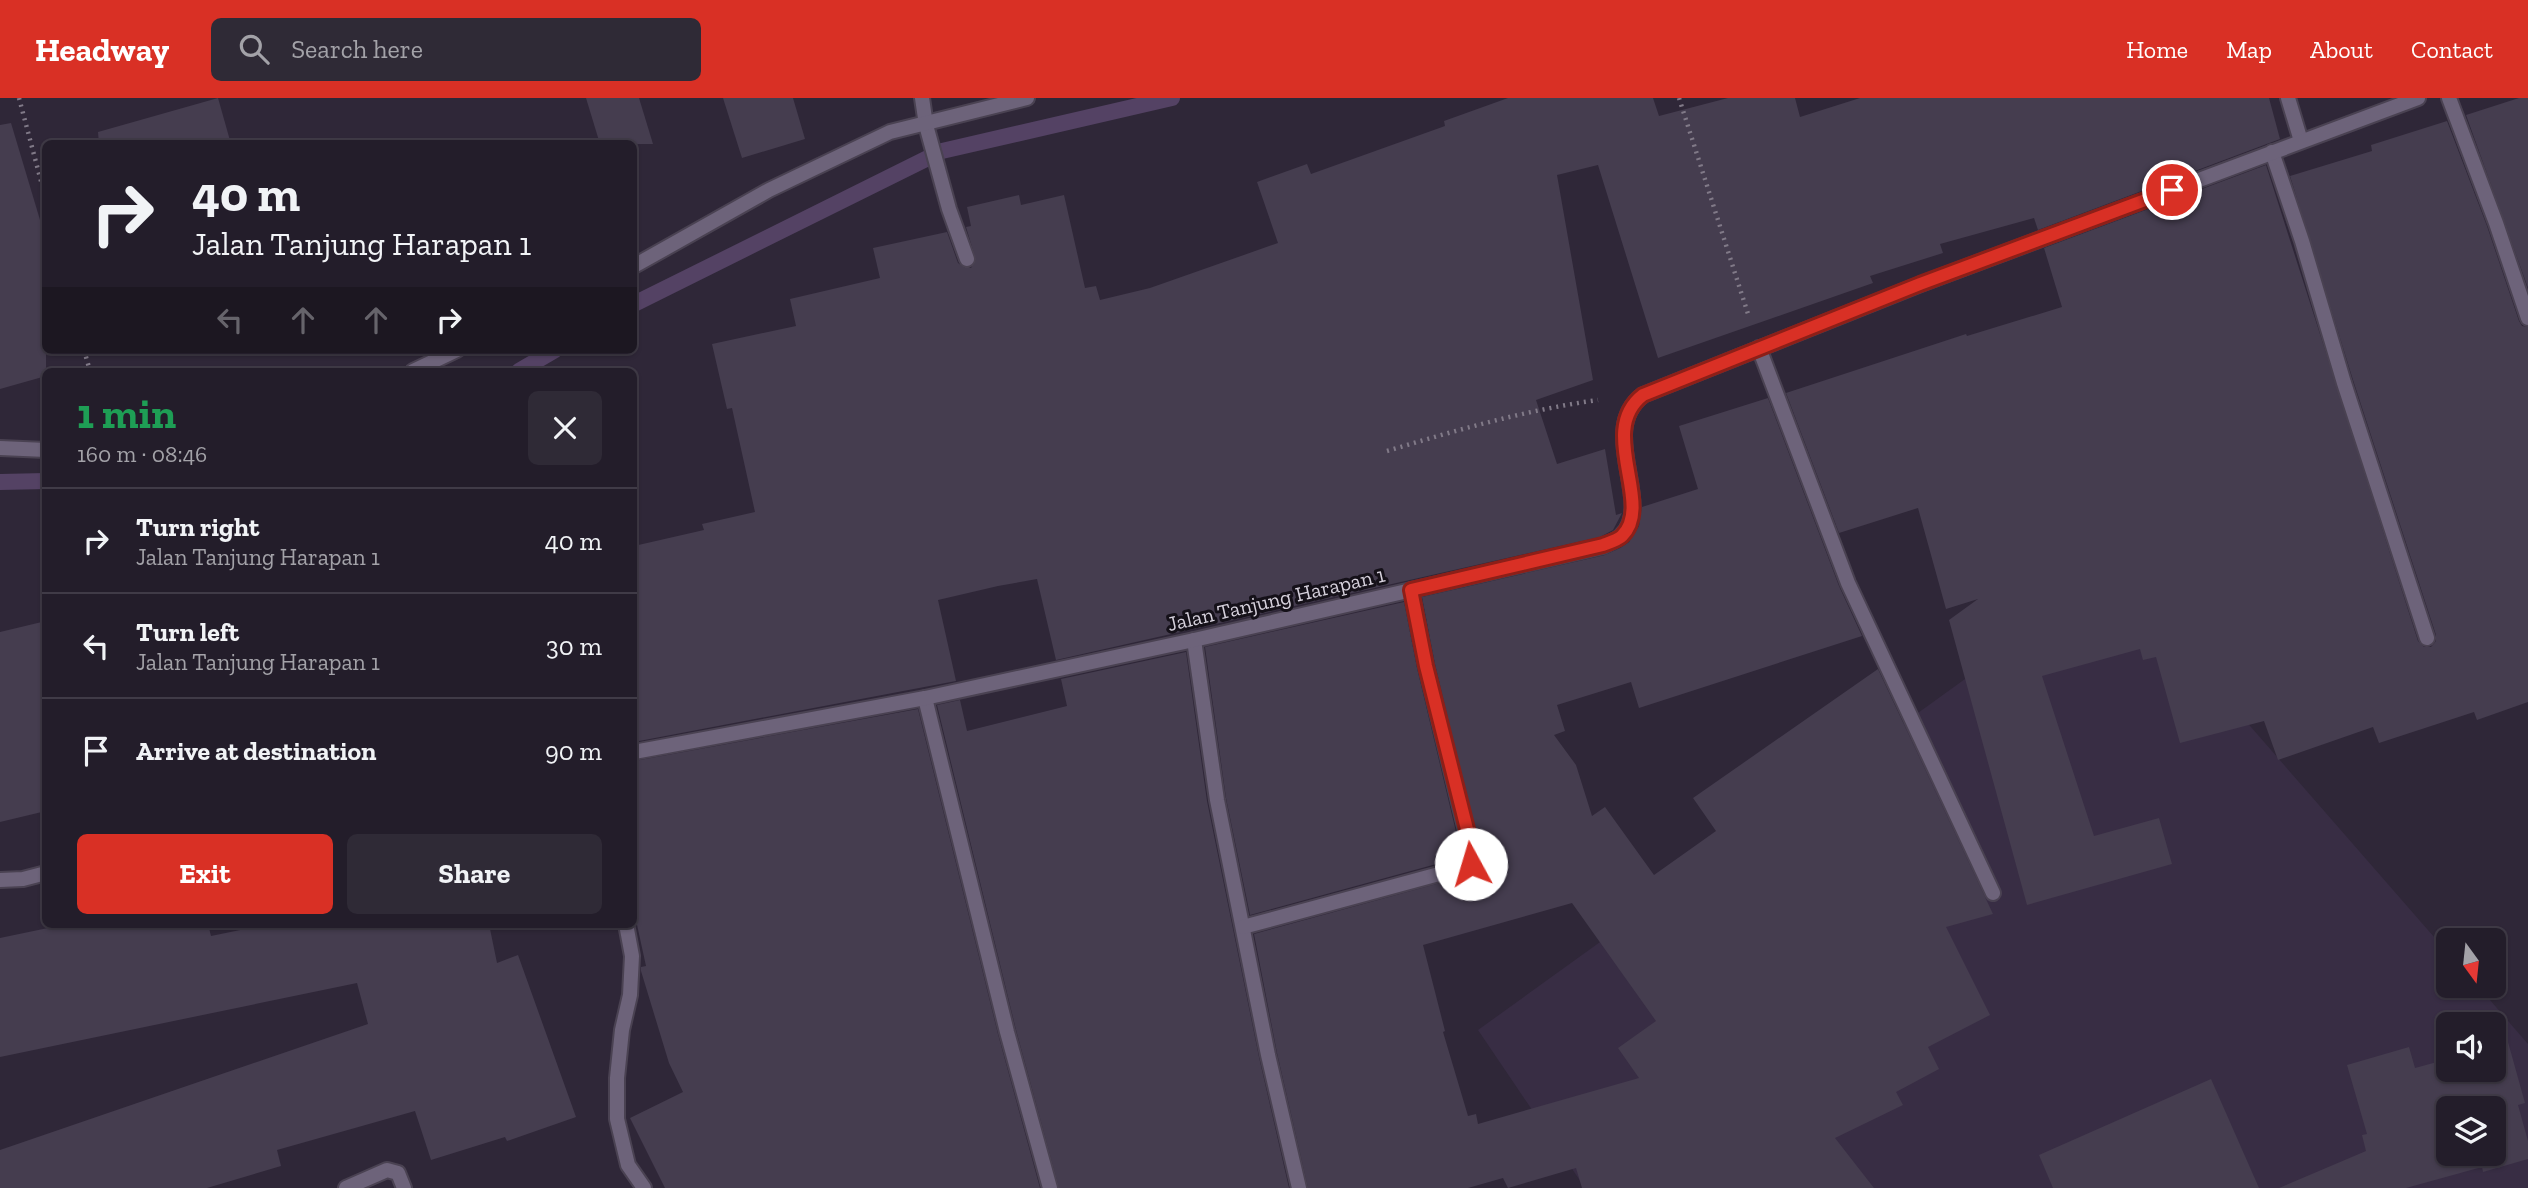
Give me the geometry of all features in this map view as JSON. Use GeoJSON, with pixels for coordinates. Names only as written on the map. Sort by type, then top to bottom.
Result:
{"type":"FeatureCollection","features":[{"type":"Feature","properties":{"kind":"street"},"geometry":{"type":"LineString","coordinates":[[922,98],[949,209],[967,259]]}},
{"type":"Feature","properties":{"kind":"street"},"geometry":{"type":"LineString","coordinates":[[637,264],[769,190],[890,132],[928,130],[1027,98]]}},
{"type":"Feature","properties":{"kind":"street"},"geometry":{"type":"LineString","coordinates":[[2288,98],[2301,141]]}},
{"type":"Feature","properties":{"kind":"street"},"geometry":{"type":"LineString","coordinates":[[1634,402],[1643,395],[1920,284],[2418,98]]}},
{"type":"Feature","properties":{"kind":"street"},"geometry":{"type":"LineString","coordinates":[[2449,98],[2528,318]]}},
{"type":"Feature","properties":{"kind":"street"},"geometry":{"type":"LineString","coordinates":[[2272,152],[2427,638]]}},
{"type":"Feature","properties":{"kind":"street"},"geometry":{"type":"LineString","coordinates":[[1759,348],[1848,583],[1993,893]]}},
{"type":"Feature","properties":{"kind":"street"},"geometry":{"type":"LineString","coordinates":[[419,368],[449,354]]}},
{"type":"Feature","properties":{"kind":"street","name":"Jalan Tanjung Harapan 1"},"geometry":{"type":"LineString","coordinates":[[637,751],[925,698],[1194,640],[1603,545],[1622,536],[1630,523],[1632,504],[1624,422],[1634,402]]}},
{"type":"Feature","properties":{"kind":"street"},"geometry":{"type":"LineString","coordinates":[[0,448],[42,450]]}},
{"type":"Feature","properties":{"kind":"street"},"geometry":{"type":"LineString","coordinates":[[1243,928],[1439,874],[1466,866],[1473,860],[1426,666],[1411,590]]}},
{"type":"Feature","properties":{"kind":"street"},"geometry":{"type":"LineString","coordinates":[[1194,640],[1217,800],[1268,1055],[1299,1188]]}},
{"type":"Feature","properties":{"kind":"street"},"geometry":{"type":"LineString","coordinates":[[925,698],[1007,1032],[1050,1188]]}},
{"type":"Feature","properties":{"kind":"street"},"geometry":{"type":"LineString","coordinates":[[0,880],[23,879],[42,874]]}},
{"type":"Feature","properties":{"kind":"street"},"geometry":{"type":"LineString","coordinates":[[627,928],[632,956],[631,995],[622,1030],[617,1078],[617,1119],[628,1165],[644,1188]]}},
{"type":"Feature","properties":{"kind":"street"},"geometry":{"type":"LineString","coordinates":[[346,1188],[387,1170],[398,1173],[404,1188]]}},
{"type":"Feature","properties":{"kind":"path"},"geometry":{"type":"LineString","coordinates":[[19,98],[42,185]]}},
{"type":"Feature","properties":{"kind":"path"},"geometry":{"type":"LineString","coordinates":[[1679,98],[1759,348]]}},
{"type":"Feature","properties":{"kind":"path"},"geometry":{"type":"LineString","coordinates":[[1387,452],[1465,428],[1548,407],[1598,400],[1634,402]]}},
{"type":"Feature","properties":{"kind":"shaded area"},"geometry":{"type":"Polygon","coordinates":[[[2115,571],[2436,939],[2436,998],[2488,998],[2500,1012],[2436,1012],[2436,1082],[2506,1082],[2506,1019],[2528,1044],[2528,1188],[1585,1188],[1478,1030],[2115,571]]]}},
{"type":"Feature","properties":{"kind":"building"},"geometry":{"type":"Polygon","coordinates":[[[218,98],[230,140],[99,140],[98,132],[218,98]]]}},
{"type":"Feature","properties":{"kind":"building"},"geometry":{"type":"Polygon","coordinates":[[[586,98],[639,98],[653,144],[637,144],[637,140],[599,140],[586,98]]]}},
{"type":"Feature","properties":{"kind":"building"},"geometry":{"type":"Polygon","coordinates":[[[723,98],[793,98],[805,139],[742,158],[723,98]]]}},
{"type":"Feature","properties":{"kind":"building"},"geometry":{"type":"Polygon","coordinates":[[[1508,98],[1653,98],[1659,116],[1728,98],[1795,98],[1800,117],[1860,98],[2269,98],[2280,139],[2038,230],[2034,218],[1940,244],[1943,253],[1870,276],[1873,283],[1658,358],[1598,165],[1557,175],[1593,380],[1536,400],[1557,464],[1605,449],[1616,515],[1622,513],[1613,530],[1600,537],[1056,660],[1037,579],[998,586],[938,600],[956,681],[637,741],[637,545],[704,530],[702,524],[755,512],[732,408],[727,409],[712,344],[796,326],[790,299],[880,278],[873,248],[947,232],[958,263],[965,268],[971,268],[976,260],[966,227],[971,226],[967,207],[1019,195],[1021,205],[1064,195],[1085,288],[1096,286],[1100,300],[1150,288],[1278,243],[1257,182],[1307,164],[1311,174],[1445,126],[1444,121],[1508,98]]]}},
{"type":"Feature","properties":{"kind":"building"},"geometry":{"type":"Polygon","coordinates":[[[2519,98],[2528,98],[2528,288],[2466,115],[2519,98]]]}},
{"type":"Feature","properties":{"kind":"building"},"geometry":{"type":"Polygon","coordinates":[[[2447,121],[2519,321],[2522,326],[2528,327],[2528,702],[2477,720],[2474,712],[2379,743],[2373,727],[2278,760],[2264,721],[2180,743],[2156,657],[2143,660],[2140,649],[2042,676],[2094,836],[2159,818],[2172,864],[2027,905],[1949,620],[1978,599],[1946,609],[1918,508],[1839,533],[1786,393],[1966,334],[1967,336],[2062,307],[2044,248],[2266,165],[2418,641],[2424,647],[2431,647],[2436,641],[2436,635],[2290,176],[2372,151],[2371,145],[2447,121]]]}},
{"type":"Feature","properties":{"kind":"building"},"geometry":{"type":"Polygon","coordinates":[[[11,123],[42,227],[42,354],[46,354],[46,368],[42,368],[42,377],[0,389],[0,125],[11,123]]]}},
{"type":"Feature","properties":{"kind":"building"},"geometry":{"type":"Polygon","coordinates":[[[1768,398],[1839,586],[1862,636],[1639,708],[1631,682],[1557,705],[1565,731],[1554,735],[1576,765],[1592,816],[1605,807],[1654,875],[1716,831],[1693,798],[1878,669],[1993,914],[1946,927],[1990,1015],[1928,1047],[1939,1069],[1896,1092],[1903,1105],[1835,1138],[1874,1188],[1582,1188],[1576,1168],[1508,1188],[1503,1178],[1468,1188],[1308,1188],[1277,1053],[1254,934],[1469,875],[1482,862],[1435,664],[1422,597],[1605,555],[1620,548],[1629,542],[1639,526],[1642,507],[1698,489],[1679,426],[1768,398]],[[1572,903],[1423,945],[1445,1031],[1443,1032],[1468,1116],[1476,1114],[1478,1124],[1639,1078],[1618,1048],[1656,1021],[1572,903]]]}},
{"type":"Feature","properties":{"kind":"building"},"geometry":{"type":"Polygon","coordinates":[[[1404,602],[1462,857],[1250,915],[1226,798],[1205,647],[1404,602]]]}},
{"type":"Feature","properties":{"kind":"building"},"geometry":{"type":"Polygon","coordinates":[[[42,622],[42,812],[0,822],[0,632],[42,622]]]}},
{"type":"Feature","properties":{"kind":"building"},"geometry":{"type":"Polygon","coordinates":[[[1186,652],[1207,801],[1259,1057],[1289,1188],[1059,1188],[1016,1030],[937,705],[960,700],[967,731],[1067,706],[1061,679],[1186,652]]]}},
{"type":"Feature","properties":{"kind":"building"},"geometry":{"type":"Polygon","coordinates":[[[918,709],[998,1034],[1040,1188],[665,1188],[630,1118],[683,1092],[669,1063],[641,971],[641,967],[646,966],[637,925],[637,760],[918,709]]]}},
{"type":"Feature","properties":{"kind":"building"},"geometry":{"type":"Polygon","coordinates":[[[48,928],[209,928],[211,936],[250,928],[490,928],[497,963],[518,955],[576,1117],[507,1141],[505,1137],[431,1160],[415,1111],[277,1150],[281,1166],[207,1188],[0,1188],[0,1150],[368,1024],[357,983],[0,1057],[0,938],[48,928]]]}},
{"type":"Feature","properties":{"kind":"building"},"geometry":{"type":"Polygon","coordinates":[[[2508,1042],[2525,1103],[2518,1105],[2528,1141],[2528,1159],[2506,1165],[2506,1096],[2436,1096],[2436,1166],[2504,1166],[2483,1172],[2482,1167],[2406,1188],[2279,1188],[2366,1151],[2362,1135],[2367,1134],[2347,1065],[2409,1047],[2415,1068],[2436,1062],[2436,1082],[2506,1082],[2508,1042]]]}},
{"type":"Feature","properties":{"kind":"building"},"geometry":{"type":"Polygon","coordinates":[[[2211,1079],[2259,1188],[2053,1188],[2039,1155],[2211,1079]]]}},
{"type":"Feature","properties":{"kind":"waterway"},"geometry":{"type":"LineString","coordinates":[[637,303],[942,151],[1172,98]]}},
{"type":"Feature","properties":{"kind":"waterway"},"geometry":{"type":"LineString","coordinates":[[524,368],[548,354]]}},
{"type":"Feature","properties":{"kind":"waterway"},"geometry":{"type":"LineString","coordinates":[[0,482],[42,481]]}},
{"type":"Feature","properties":{"kind":"route"},"geometry":{"type":"LineString","coordinates":[[1471,864],[1471,845],[1426,666],[1411,590],[1603,545],[1622,536],[1630,523],[1632,504],[1624,422],[1634,402],[1643,395],[1920,284],[2172,190]]}}]}
